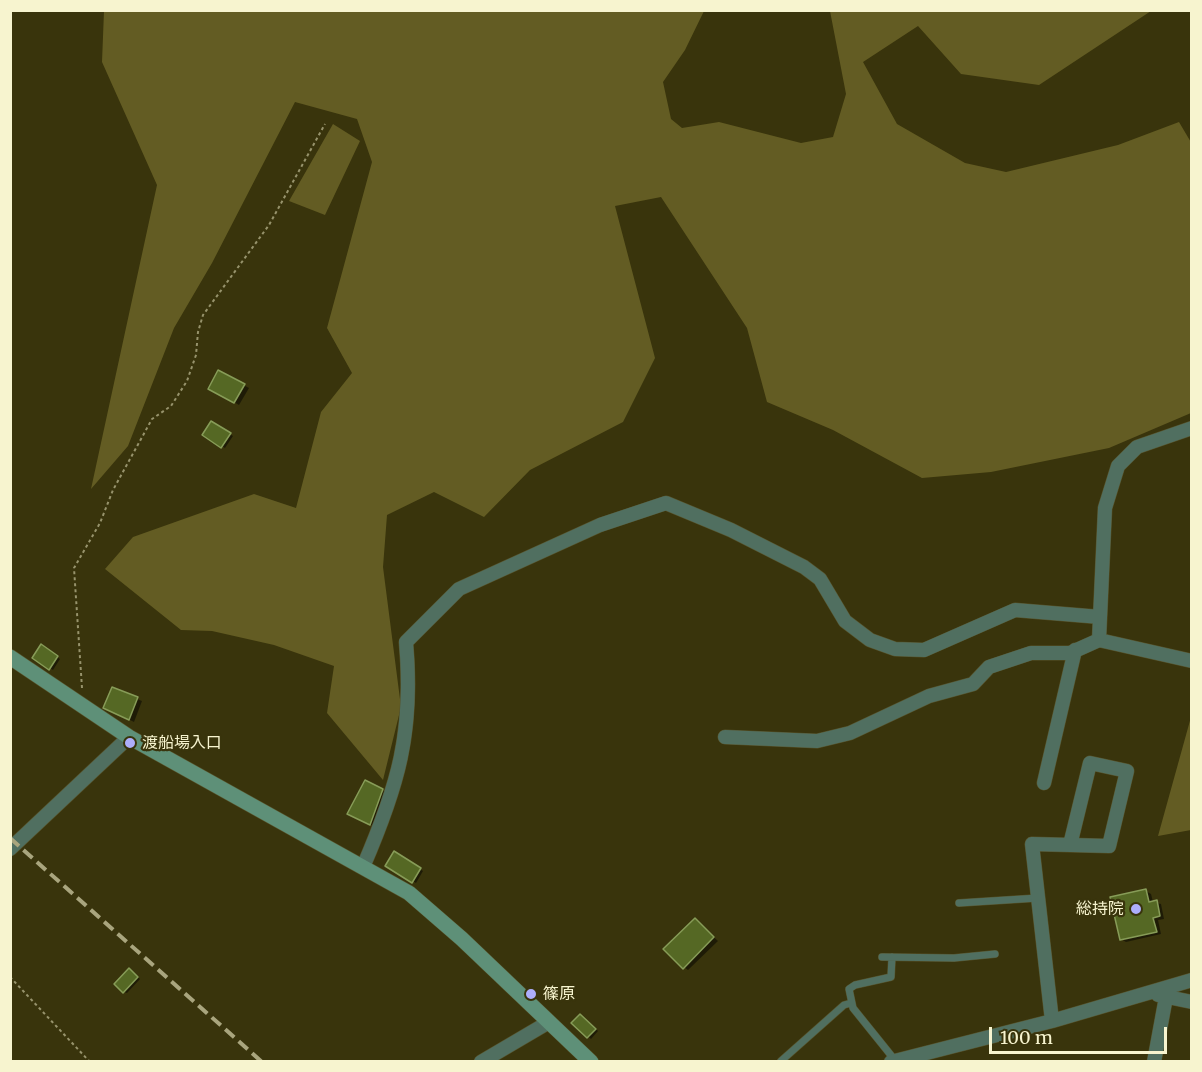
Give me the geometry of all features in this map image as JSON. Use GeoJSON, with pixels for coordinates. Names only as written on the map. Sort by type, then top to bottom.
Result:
{"type":"FeatureCollection","features":[{"type":"Feature","properties":{"kind":"street"},"geometry":{"type":"LineString","coordinates":[[1099,640],[1105,508],[1118,466],[1137,447],[1191,428]]}},
{"type":"Feature","properties":{"kind":"street"},"geometry":{"type":"LineString","coordinates":[[363,867],[395,785],[405,743],[409,671],[406,642],[459,589],[600,525],[666,503],[731,530],[804,567],[820,579],[845,621],[870,640],[895,648],[924,650],[1015,610],[1100,617]]}},
{"type":"Feature","properties":{"kind":"street"},"geometry":{"type":"LineString","coordinates":[[725,737],[816,741],[850,733],[929,696],[973,684],[989,667],[1031,653],[1075,650],[1099,640],[1191,661]]}},
{"type":"Feature","properties":{"kind":"street"},"geometry":{"type":"LineString","coordinates":[[1044,783],[1075,650]]}},
{"type":"Feature","properties":{"kind":"street"},"geometry":{"type":"LineString","coordinates":[[10,657],[129,737],[409,893],[591,1062]]}},
{"type":"Feature","properties":{"kind":"street"},"geometry":{"type":"LineString","coordinates":[[10,849],[129,737]]}},
{"type":"Feature","properties":{"kind":"street"},"geometry":{"type":"LineString","coordinates":[[1052,1021],[1032,844],[1070,845],[1109,846],[1127,771],[1090,763],[1070,845]]}},
{"type":"Feature","properties":{"kind":"street"},"geometry":{"type":"LineString","coordinates":[[893,1060],[1052,1021],[1191,980]]}},
{"type":"Feature","properties":{"kind":"street"},"geometry":{"type":"LineString","coordinates":[[1147,993],[1191,1002]]}},
{"type":"Feature","properties":{"kind":"street"},"geometry":{"type":"LineString","coordinates":[[1154,1062],[1166,997]]}},
{"type":"Feature","properties":{"kind":"street"},"geometry":{"type":"LineString","coordinates":[[481,1062],[549,1022]]}},
{"type":"Feature","properties":{"kind":"lane"},"geometry":{"type":"LineString","coordinates":[[959,903],[1038,898]]}},
{"type":"Feature","properties":{"kind":"lane"},"geometry":{"type":"LineString","coordinates":[[882,957],[954,958],[995,954]]}},
{"type":"Feature","properties":{"kind":"lane"},"geometry":{"type":"LineString","coordinates":[[892,957],[891,977],[851,986],[849,989],[851,1003],[893,1060]]}},
{"type":"Feature","properties":{"kind":"lane"},"geometry":{"type":"LineString","coordinates":[[781,1061],[844,1005],[851,1003]]}},
{"type":"Feature","properties":{"kind":"path"},"geometry":{"type":"LineString","coordinates":[[82,706],[74,568],[100,523],[113,490],[152,419],[171,406],[187,381],[196,356],[198,332],[203,315],[269,225],[325,124]]}},
{"type":"Feature","properties":{"kind":"path"},"geometry":{"type":"LineString","coordinates":[[10,977],[90,1062]]}},
{"type":"Feature","properties":{"kind":"shaded area"},"geometry":{"type":"Polygon","coordinates":[[[104,11],[704,11],[685,50],[663,82],[671,119],[682,128],[719,122],[801,143],[833,137],[846,94],[830,11],[1151,11],[1039,85],[961,74],[918,26],[863,62],[897,124],[965,163],[1006,172],[1118,145],[1179,122],[1192,144],[1191,413],[1109,448],[991,472],[922,478],[833,430],[767,402],[747,328],[661,197],[615,206],[655,358],[623,422],[530,470],[484,517],[434,492],[387,515],[383,567],[401,707],[383,780],[327,713],[334,666],[274,645],[212,631],[181,630],[105,569],[133,537],[254,494],[296,508],[321,412],[352,373],[327,328],[372,162],[357,119],[295,102],[212,263],[174,328],[128,446],[91,489],[157,185],[102,62],[104,11]]]}},
{"type":"Feature","properties":{"kind":"shaded area"},"geometry":{"type":"Polygon","coordinates":[[[333,124],[360,141],[325,215],[289,201],[333,124]]]}},
{"type":"Feature","properties":{"kind":"shaded area"},"geometry":{"type":"Polygon","coordinates":[[[1191,717],[1191,830],[1158,836],[1191,717]]]}},
{"type":"Feature","properties":{"kind":"building"},"geometry":{"type":"Polygon","coordinates":[[[218,370],[245,384],[234,403],[208,389],[218,370]]]}},
{"type":"Feature","properties":{"kind":"building"},"geometry":{"type":"Polygon","coordinates":[[[211,421],[231,433],[221,448],[202,435],[211,421]]]}},
{"type":"Feature","properties":{"kind":"building"},"geometry":{"type":"Polygon","coordinates":[[[41,644],[58,656],[49,670],[32,658],[41,644]]]}},
{"type":"Feature","properties":{"kind":"building"},"geometry":{"type":"Polygon","coordinates":[[[112,687],[138,697],[129,720],[103,708],[112,687]]]}},
{"type":"Feature","properties":{"kind":"building"},"geometry":{"type":"Polygon","coordinates":[[[365,780],[383,789],[370,825],[347,814],[365,780]]]}},
{"type":"Feature","properties":{"kind":"building"},"geometry":{"type":"Polygon","coordinates":[[[394,851],[421,868],[412,883],[385,866],[394,851]]]}},
{"type":"Feature","properties":{"kind":"building","name":"総持院"},"geometry":{"type":"Polygon","coordinates":[[[1146,889],[1149,902],[1157,900],[1160,916],[1153,918],[1157,932],[1120,940],[1110,897],[1146,889]]]}},
{"type":"Feature","properties":{"kind":"building"},"geometry":{"type":"Polygon","coordinates":[[[695,918],[714,937],[683,969],[663,949],[695,918]]]}},
{"type":"Feature","properties":{"kind":"building"},"geometry":{"type":"Polygon","coordinates":[[[129,968],[138,977],[123,993],[114,984],[129,968]]]}},
{"type":"Feature","properties":{"kind":"building"},"geometry":{"type":"Polygon","coordinates":[[[580,1014],[596,1029],[587,1038],[571,1023],[580,1014]]]}},
{"type":"Feature","properties":{"kind":"railway"},"geometry":{"type":"LineString","coordinates":[[10,838],[262,1062]]}},
{"type":"Feature","properties":{"kind":"place","name":"渡船場入口"},"geometry":{"type":"Point","coordinates":[130,743]}},
{"type":"Feature","properties":{"kind":"place","name":"総持院"},"geometry":{"type":"Point","coordinates":[1136,909]}},
{"type":"Feature","properties":{"kind":"place","name":"篠原"},"geometry":{"type":"Point","coordinates":[531,994]}}]}
